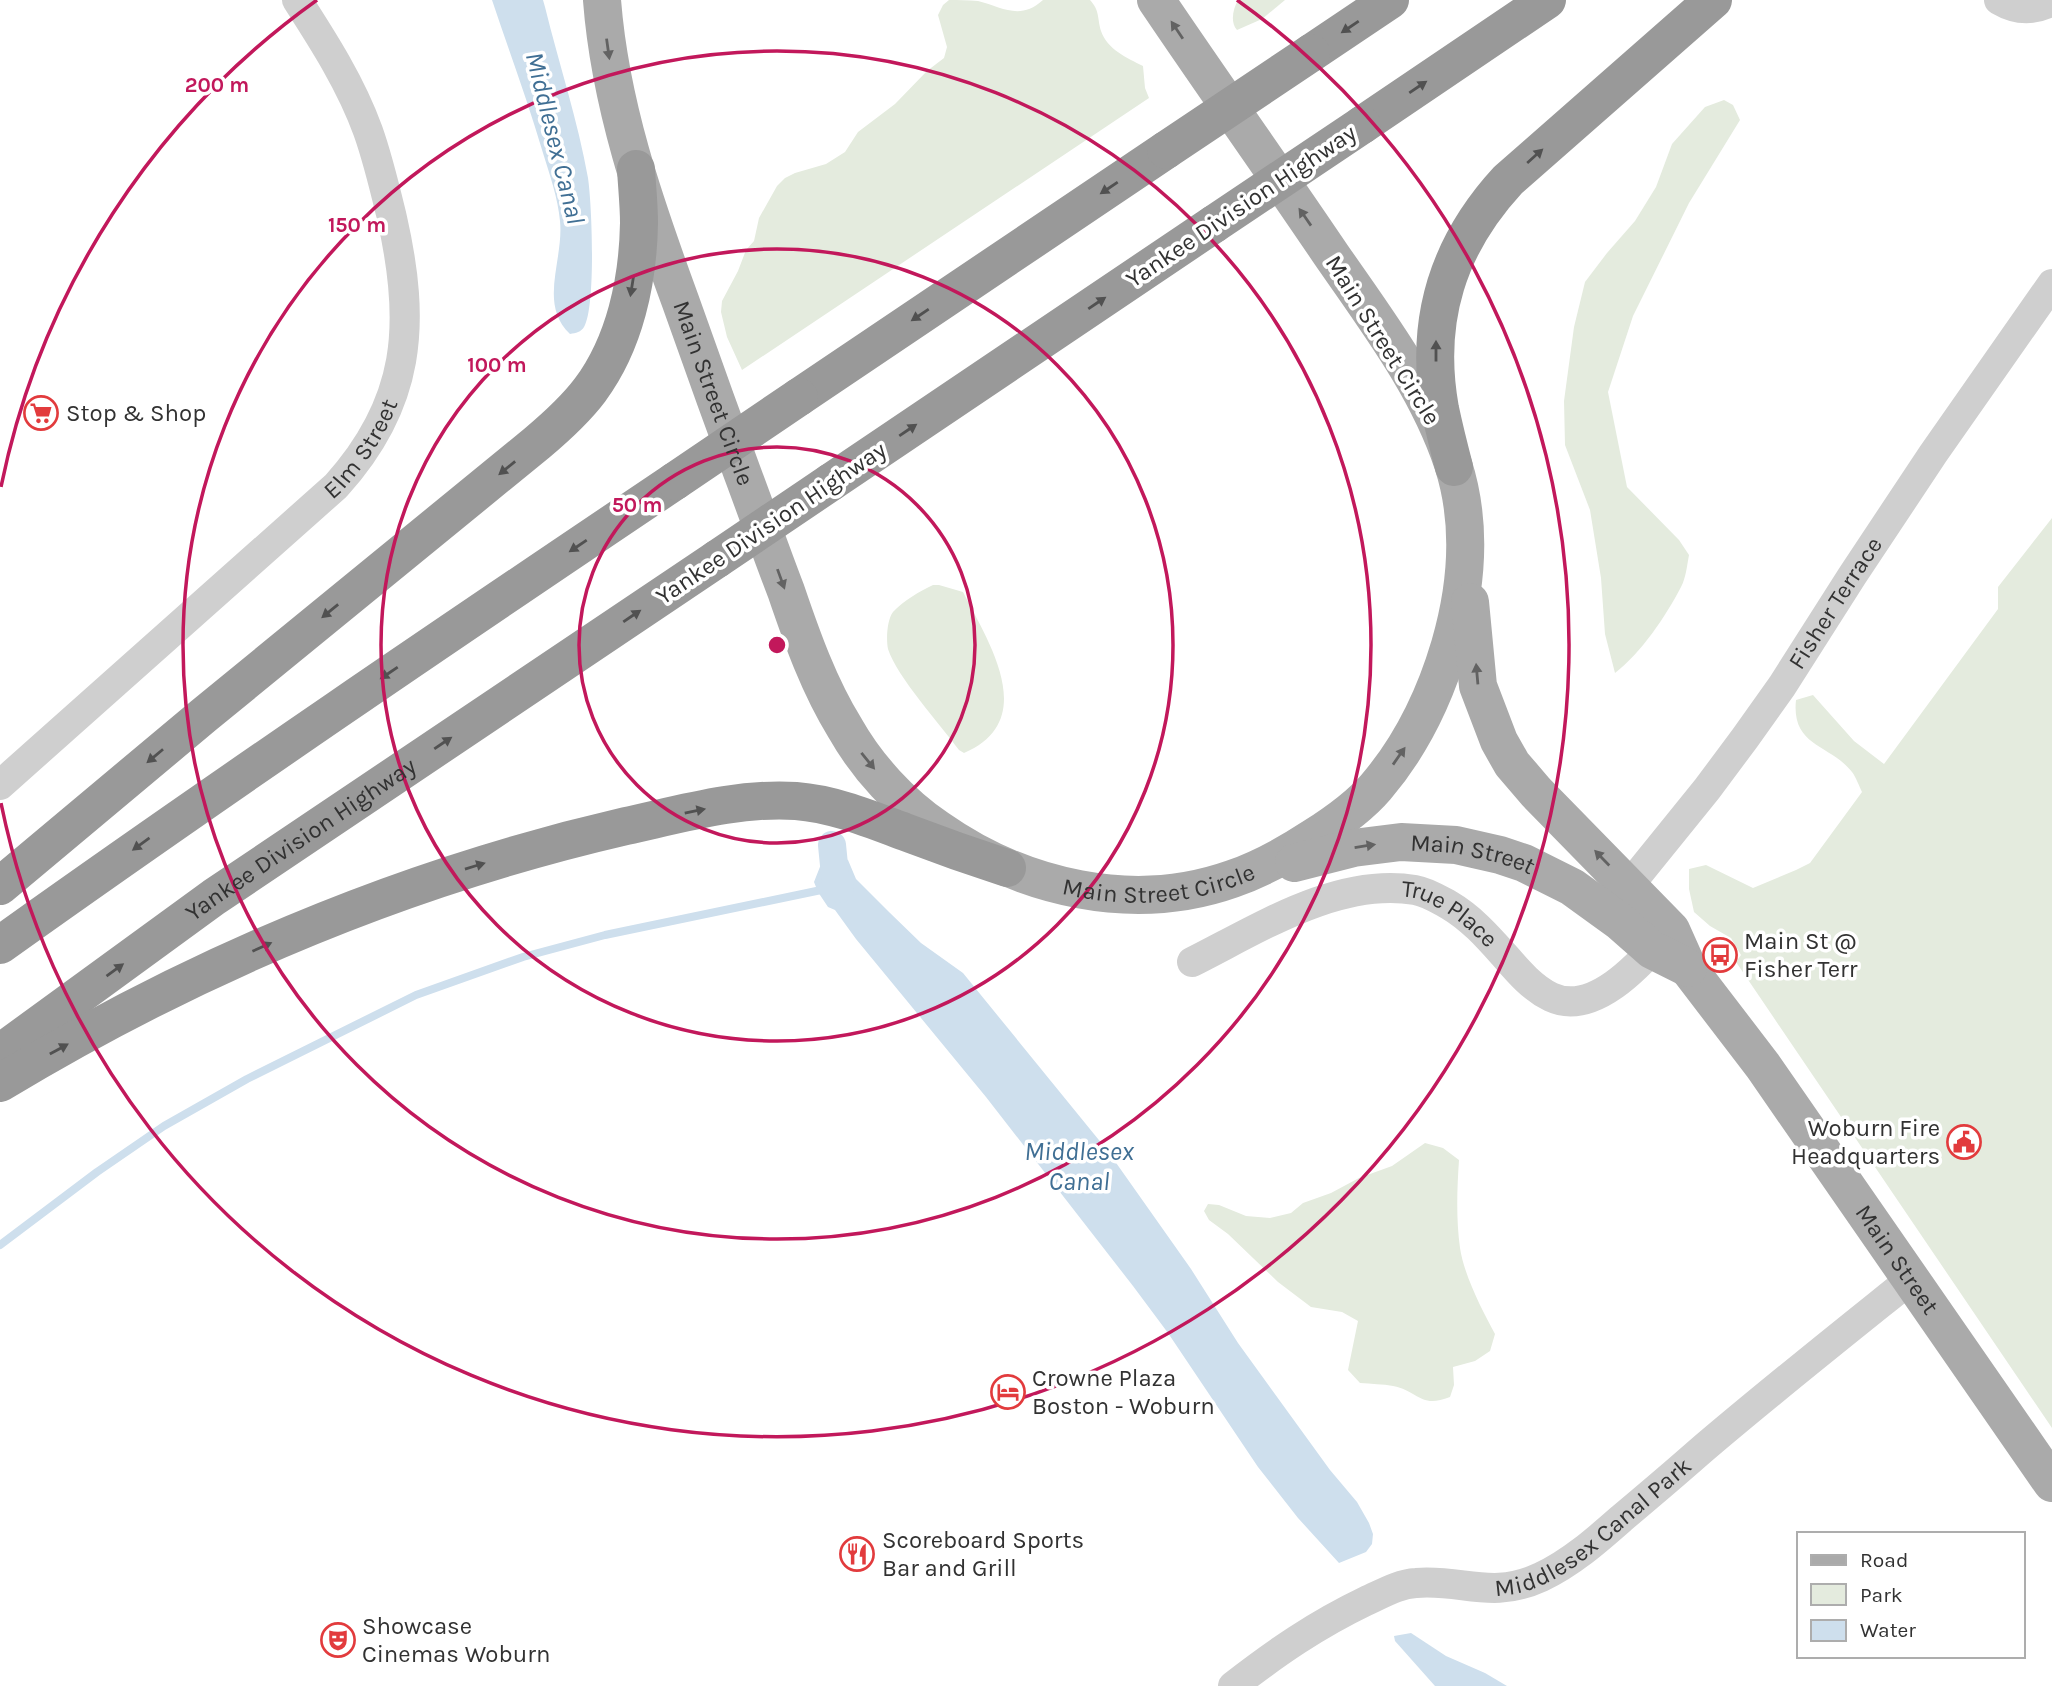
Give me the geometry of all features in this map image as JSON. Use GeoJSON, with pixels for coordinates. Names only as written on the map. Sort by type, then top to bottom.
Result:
{"type":"FeatureCollection","features":[{"type":"Feature","properties":{"kind":"highway"},"geometry":{"type":"LineString","coordinates":[[0,945],[319,720],[1390,0]]}},
{"type":"Feature","properties":{"kind":"highway","name":"Yankee Division Highway"},"geometry":{"type":"LineString","coordinates":[[0,1053],[214,897],[1547,0]]}},
{"type":"Feature","properties":{"kind":"highway"},"geometry":{"type":"LineString","coordinates":[[1454,467],[1440,408],[1436,330],[1443,292],[1459,249],[1471,227],[1508,180],[1713,0]]}},
{"type":"Feature","properties":{"kind":"highway"},"geometry":{"type":"LineString","coordinates":[[0,886],[537,443],[580,402],[601,374],[627,312],[639,222],[636,169]]}},
{"type":"Feature","properties":{"kind":"highway"},"geometry":{"type":"LineString","coordinates":[[0,1083],[161,994],[365,904],[449,874],[541,847],[664,818],[746,803],[814,803],[847,811],[1007,868]]}},
{"type":"Feature","properties":{"kind":"main road","name":"Main Street Circle"},"geometry":{"type":"LineString","coordinates":[[602,0],[616,98],[666,263],[795,617],[831,703],[853,742],[899,796],[937,829],[1007,868],[1070,888],[1120,894],[1172,892],[1228,881],[1278,859],[1326,829],[1364,800],[1408,743],[1437,685],[1453,635],[1466,561],[1463,515],[1454,467],[1430,411],[1400,358],[1156,0]]}},
{"type":"Feature","properties":{"kind":"main road","name":"Main Street"},"geometry":{"type":"LineString","coordinates":[[1466,561],[1478,686],[1499,741],[1519,774],[1618,900],[1688,968],[1756,1057],[2052,1483]]}},
{"type":"Feature","properties":{"kind":"main road","name":"Main Street"},"geometry":{"type":"LineString","coordinates":[[1228,881],[1353,848],[1401,842],[1436,842],[1475,849],[1524,863],[1572,887],[1618,900]]}},
{"type":"Feature","properties":{"kind":"street","name":"Elm Street"},"geometry":{"type":"LineString","coordinates":[[6,780],[336,486],[367,447],[390,403],[398,379],[406,330],[400,253],[365,123],[346,82],[297,0]]}},
{"type":"Feature","properties":{"kind":"street"},"geometry":{"type":"LineString","coordinates":[[1999,0],[2009,6],[2028,9],[2052,1]]}},
{"type":"Feature","properties":{"kind":"street","name":"Fisher Terrace"},"geometry":{"type":"LineString","coordinates":[[1618,900],[1707,789],[1767,706],[1926,465],[2052,284]]}},
{"type":"Feature","properties":{"kind":"street","name":"True Place"},"geometry":{"type":"LineString","coordinates":[[1192,962],[1301,909],[1332,896],[1366,889],[1415,890],[1450,905],[1476,925],[1534,985],[1550,997],[1562,1001],[1581,1000],[1604,992],[1661,940]]}},
{"type":"Feature","properties":{"kind":"street","name":"Middlesex Canal Park"},"geometry":{"type":"LineString","coordinates":[[1233,1686],[1293,1641],[1339,1614],[1393,1588],[1416,1583],[1480,1589],[1505,1588],[1554,1570],[1602,1536],[1748,1410],[1911,1279]]}},
{"type":"Feature","properties":{"kind":"green space"},"geometry":{"type":"Polygon","coordinates":[[[949,0],[978,1],[1019,11],[1027,10],[1043,0],[1090,0],[1097,11],[1101,31],[1108,43],[1143,66],[1149,98],[742,370],[727,337],[721,312],[722,301],[746,250],[754,241],[759,218],[777,186],[785,178],[826,164],[845,152],[858,132],[895,104],[927,71],[944,58],[947,47],[938,15],[949,0]]]}},
{"type":"Feature","properties":{"kind":"green space"},"geometry":{"type":"Polygon","coordinates":[[[1238,0],[1285,0],[1262,19],[1237,30],[1233,15],[1238,0]]]}},
{"type":"Feature","properties":{"kind":"green space"},"geometry":{"type":"Polygon","coordinates":[[[1724,100],[1733,105],[1740,120],[1689,203],[1633,316],[1608,392],[1627,487],[1679,540],[1689,555],[1683,583],[1668,610],[1643,645],[1615,673],[1605,634],[1601,578],[1590,510],[1565,445],[1564,401],[1574,327],[1585,282],[1635,221],[1656,187],[1672,144],[1705,107],[1724,100]]]}},
{"type":"Feature","properties":{"kind":"green space"},"geometry":{"type":"Polygon","coordinates":[[[2052,518],[2052,1428],[1736,962],[1741,955],[1731,938],[1710,926],[1694,912],[1689,889],[1689,869],[1706,865],[1753,888],[1810,863],[1862,792],[1853,774],[1843,763],[1806,736],[1796,715],[1796,700],[1813,695],[1854,741],[1884,764],[1998,609],[1998,587],[2052,518]]]}},
{"type":"Feature","properties":{"kind":"green space"},"geometry":{"type":"Polygon","coordinates":[[[933,585],[963,592],[985,634],[1002,679],[1004,701],[1000,721],[987,739],[964,753],[909,686],[888,649],[889,620],[893,612],[933,585]]]}},
{"type":"Feature","properties":{"kind":"green space"},"geometry":{"type":"Polygon","coordinates":[[[1425,1143],[1443,1148],[1459,1160],[1457,1215],[1462,1258],[1474,1292],[1495,1334],[1490,1351],[1475,1361],[1453,1367],[1454,1385],[1450,1397],[1432,1401],[1402,1388],[1360,1383],[1348,1370],[1358,1321],[1342,1312],[1311,1307],[1278,1282],[1228,1234],[1209,1220],[1204,1211],[1208,1204],[1219,1205],[1246,1216],[1270,1218],[1291,1213],[1303,1203],[1392,1166],[1425,1143]]]}},
{"type":"Feature","properties":{"kind":"water","name":"Middlesex Canal"},"geometry":{"type":"Polygon","coordinates":[[[492,0],[543,0],[579,135],[588,178],[592,278],[588,316],[583,329],[570,334],[561,322],[554,295],[560,236],[556,195],[492,0]]]}},
{"type":"Feature","properties":{"kind":"water","name":"Middlesex Canal"},"geometry":{"type":"Polygon","coordinates":[[[827,849],[848,860],[856,879],[921,943],[963,973],[1107,1150],[1191,1269],[1238,1343],[1330,1470],[1357,1502],[1373,1534],[1372,1544],[1366,1552],[1339,1563],[1298,1518],[1258,1467],[1133,1286],[986,1097],[835,910],[828,907],[814,882],[827,849]]]}},
{"type":"Feature","properties":{"kind":"water"},"geometry":{"type":"Polygon","coordinates":[[[1411,1633],[1446,1656],[1507,1686],[1435,1686],[1395,1641],[1394,1636],[1411,1633]]]}},
{"type":"Feature","properties":{"kind":"waterway","name":"Middlesex Canal"},"geometry":{"type":"LineString","coordinates":[[832,845],[836,885],[840,889]]}},
{"type":"Feature","properties":{"kind":"waterway"},"geometry":{"type":"LineString","coordinates":[[0,1245],[97,1172],[164,1126],[247,1079],[416,995],[523,957],[605,935],[826,889]]}},
{"type":"Feature","properties":{"kind":"place","name":"Stop & Shop"},"geometry":{"type":"Point","coordinates":[41,413]}},
{"type":"Feature","properties":{"kind":"place","name":"Main St @ Fisher Terr"},"geometry":{"type":"Point","coordinates":[1720,955]}},
{"type":"Feature","properties":{"kind":"place","name":"Woburn Fire Headquarters"},"geometry":{"type":"Point","coordinates":[1964,1142]}},
{"type":"Feature","properties":{"kind":"place","name":"Crowne Plaza Boston - Woburn"},"geometry":{"type":"Point","coordinates":[1008,1392]}},
{"type":"Feature","properties":{"kind":"place","name":"Scoreboard Sports Bar and Grill"},"geometry":{"type":"Point","coordinates":[857,1554]}},
{"type":"Feature","properties":{"kind":"place","name":"Showcase Cinemas Woburn"},"geometry":{"type":"Point","coordinates":[338,1640]}}]}
